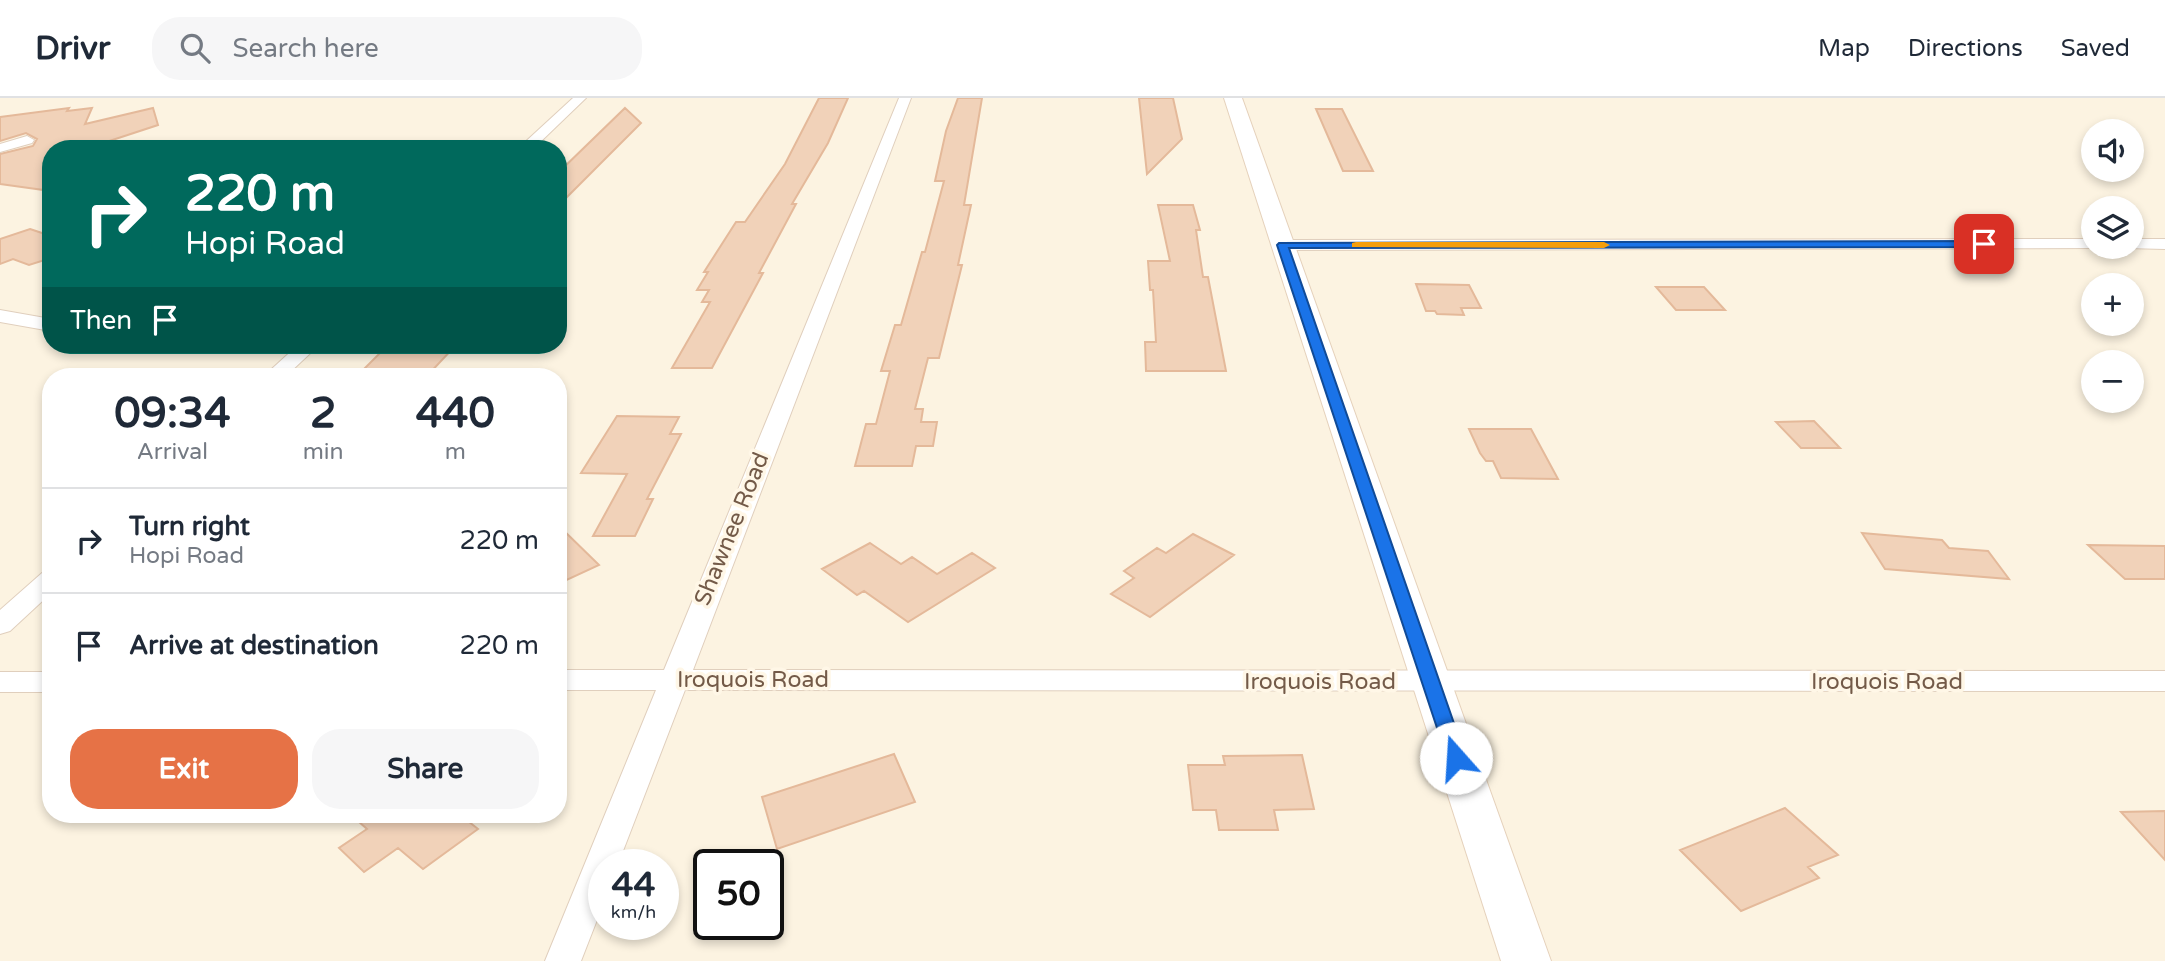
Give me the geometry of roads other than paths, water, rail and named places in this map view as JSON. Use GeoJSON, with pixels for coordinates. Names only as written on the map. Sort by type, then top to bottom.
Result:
{"type":"FeatureCollection","features":[{"type":"Feature","properties":{"kind":"main road"},"geometry":{"type":"LineString","coordinates":[[1233,98],[1526,961]]}},
{"type":"Feature","properties":{"kind":"street"},"geometry":{"type":"LineString","coordinates":[[535,140],[580,98]]}},
{"type":"Feature","properties":{"kind":"street","name":"Shawnee Road"},"geometry":{"type":"LineString","coordinates":[[563,961],[672,680],[905,98]]}},
{"type":"Feature","properties":{"kind":"street"},"geometry":{"type":"LineString","coordinates":[[0,148],[27,140]]}},
{"type":"Feature","properties":{"kind":"street"},"geometry":{"type":"LineString","coordinates":[[1283,245],[2081,244]]}},
{"type":"Feature","properties":{"kind":"street"},"geometry":{"type":"LineString","coordinates":[[2144,244],[2165,244]]}},
{"type":"Feature","properties":{"kind":"street"},"geometry":{"type":"LineString","coordinates":[[0,316],[42,323]]}},
{"type":"Feature","properties":{"kind":"street"},"geometry":{"type":"LineString","coordinates":[[283,368],[299,354]]}},
{"type":"Feature","properties":{"kind":"street"},"geometry":{"type":"LineString","coordinates":[[0,625],[42,587]]}},
{"type":"Feature","properties":{"kind":"street","name":"Iroquois Road"},"geometry":{"type":"LineString","coordinates":[[567,680],[2165,681]]}},
{"type":"Feature","properties":{"kind":"street"},"geometry":{"type":"LineString","coordinates":[[0,682],[42,681]]}}]}
